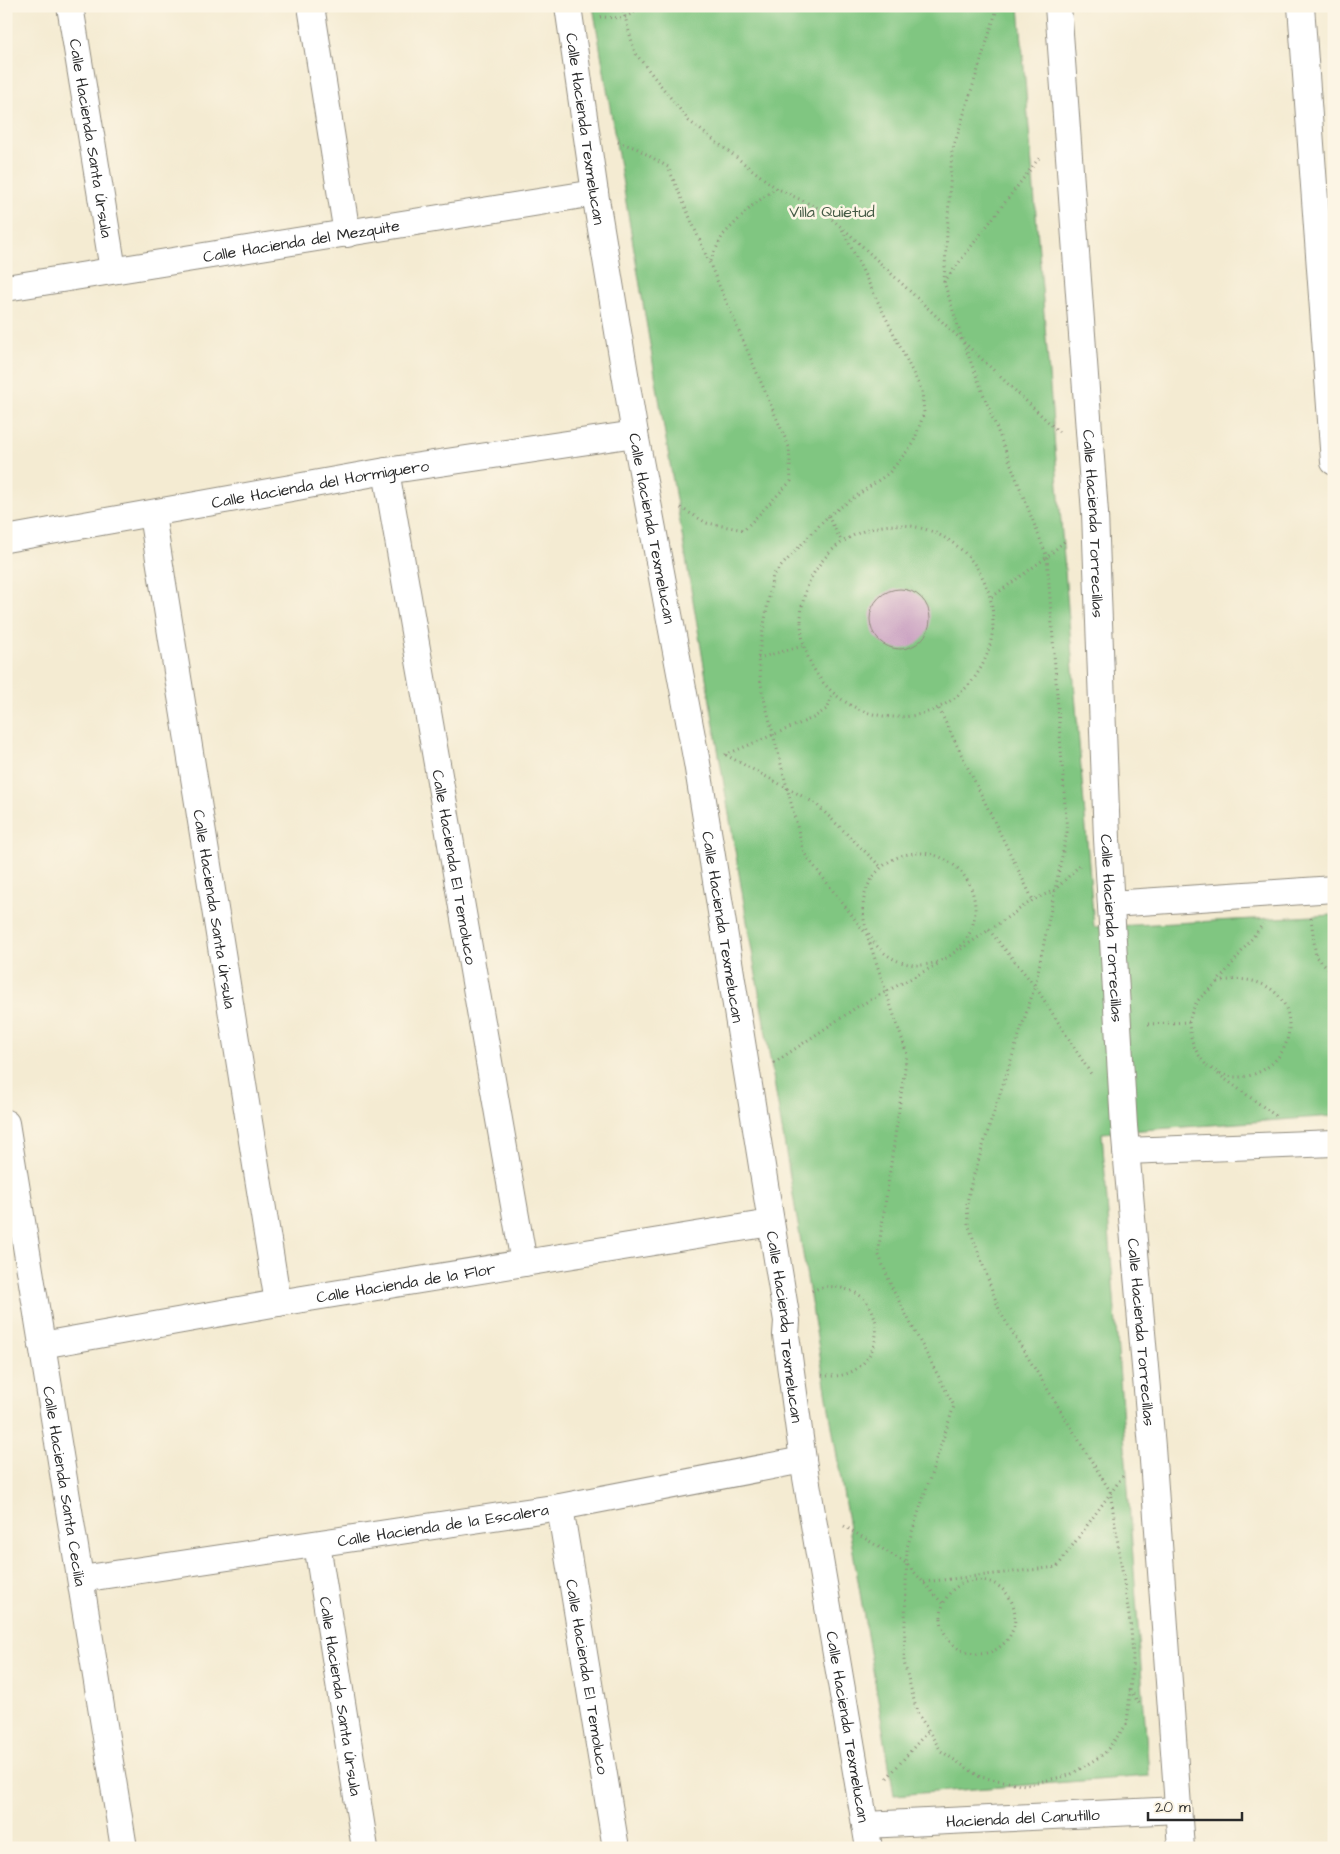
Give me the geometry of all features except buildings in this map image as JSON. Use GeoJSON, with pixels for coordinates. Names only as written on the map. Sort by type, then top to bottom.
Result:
{"type":"FeatureCollection","features":[{"type":"Feature","properties":{"kind":"street","name":"Calle Hacienda Santa Úrsula"},"geometry":{"type":"LineString","coordinates":[[70,6],[113,270]]}},
{"type":"Feature","properties":{"kind":"street"},"geometry":{"type":"LineString","coordinates":[[311,6],[347,234]]}},
{"type":"Feature","properties":{"kind":"street","name":"Calle Hacienda Torrecillas"},"geometry":{"type":"LineString","coordinates":[[1058,6],[1095,513],[1107,839],[1117,1025],[1126,1152],[1152,1447],[1180,1848]]}},
{"type":"Feature","properties":{"kind":"street"},"geometry":{"type":"LineString","coordinates":[[1301,6],[1334,462]]}},
{"type":"Feature","properties":{"kind":"street","name":"Calle Hacienda Texmelucan"},"geometry":{"type":"LineString","coordinates":[[568,11],[595,193],[635,434],[697,763],[787,1322],[786,1335],[803,1460],[866,1826]]}},
{"type":"Feature","properties":{"kind":"street","name":"Calle Hacienda del Mezquite"},"geometry":{"type":"LineString","coordinates":[[6,288],[595,193]]}},
{"type":"Feature","properties":{"kind":"street","name":"Calle Hacienda del Hormiguero"},"geometry":{"type":"LineString","coordinates":[[6,539],[152,515],[386,471],[635,434]]}},
{"type":"Feature","properties":{"kind":"street","name":"Calle Hacienda El Temoluco"},"geometry":{"type":"LineString","coordinates":[[386,471],[524,1263]]}},
{"type":"Feature","properties":{"kind":"street","name":"Calle Hacienda Santa Úrsula"},"geometry":{"type":"LineString","coordinates":[[152,515],[278,1303]]}},
{"type":"Feature","properties":{"kind":"street"},"geometry":{"type":"LineString","coordinates":[[1111,904],[1334,889]]}},
{"type":"Feature","properties":{"kind":"street","name":"Calle Hacienda Santa Cecilia"},"geometry":{"type":"LineString","coordinates":[[6,1123],[124,1848]]}},
{"type":"Feature","properties":{"kind":"street"},"geometry":{"type":"LineString","coordinates":[[1126,1152],[1334,1143]]}},
{"type":"Feature","properties":{"kind":"street","name":"Calle Hacienda de la Flor"},"geometry":{"type":"LineString","coordinates":[[42,1345],[278,1303],[770,1223]]}},
{"type":"Feature","properties":{"kind":"street","name":"Calle Hacienda de la Escalera"},"geometry":{"type":"LineString","coordinates":[[81,1579],[560,1506],[803,1460]]}},
{"type":"Feature","properties":{"kind":"street","name":"Calle Hacienda El Temoluco"},"geometry":{"type":"LineString","coordinates":[[560,1506],[616,1848]]}},
{"type":"Feature","properties":{"kind":"street","name":"Calle Hacienda Santa Úrsula"},"geometry":{"type":"LineString","coordinates":[[317,1544],[365,1848]]}},
{"type":"Feature","properties":{"kind":"street","name":"Hacienda del Canutillo"},"geometry":{"type":"LineString","coordinates":[[866,1826],[1178,1810]]}},
{"type":"Feature","properties":{"kind":"path"},"geometry":{"type":"LineString","coordinates":[[622,6],[635,53],[689,121],[776,188],[820,209],[1091,462]]}},
{"type":"Feature","properties":{"kind":"path"},"geometry":{"type":"LineString","coordinates":[[568,11],[624,18],[645,6]]}},
{"type":"Feature","properties":{"kind":"path"},"geometry":{"type":"LineString","coordinates":[[841,227],[922,391],[924,413],[912,444],[889,473],[828,516],[773,575],[758,658],[762,691],[789,789],[804,853],[867,936],[907,1054],[878,1253],[893,1290],[954,1406],[907,1547],[904,1662],[917,1712],[940,1751],[980,1777],[1025,1785],[1070,1775],[1104,1754],[1127,1724],[1132,1648],[1110,1491],[1000,1312],[968,1224],[966,1202],[1035,986],[1067,832],[1048,557],[963,342],[944,282],[952,152],[998,6]]}},
{"type":"Feature","properties":{"kind":"path"},"geometry":{"type":"LineString","coordinates":[[944,282],[1067,122]]}},
{"type":"Feature","properties":{"kind":"path"},"geometry":{"type":"LineString","coordinates":[[586,132],[636,148],[668,167],[789,447],[791,481],[744,530],[708,522],[647,490]]}},
{"type":"Feature","properties":{"kind":"path"},"geometry":{"type":"LineString","coordinates":[[710,261],[723,235],[752,206],[776,188]]}},
{"type":"Feature","properties":{"kind":"path"},"geometry":{"type":"LineString","coordinates":[[992,597],[1048,557],[1095,513]]}},
{"type":"Feature","properties":{"kind":"path"},"geometry":{"type":"LineString","coordinates":[[828,516],[842,542]]}},
{"type":"Feature","properties":{"kind":"path"},"geometry":{"type":"LineString","coordinates":[[901,524],[931,530],[959,545],[979,568],[992,597],[995,630],[986,663],[966,690],[938,709],[911,717],[883,717],[856,709],[832,693],[814,671],[803,646],[800,617],[806,588],[820,562],[842,542],[870,528],[901,524]]}},
{"type":"Feature","properties":{"kind":"path"},"geometry":{"type":"LineString","coordinates":[[758,658],[803,646]]}},
{"type":"Feature","properties":{"kind":"path"},"geometry":{"type":"LineString","coordinates":[[697,763],[726,755],[813,718],[828,708],[832,693]]}},
{"type":"Feature","properties":{"kind":"path"},"geometry":{"type":"LineString","coordinates":[[938,709],[1033,900]]}},
{"type":"Feature","properties":{"kind":"path"},"geometry":{"type":"LineString","coordinates":[[726,755],[815,803],[881,867]]}},
{"type":"Feature","properties":{"kind":"path"},"geometry":{"type":"LineString","coordinates":[[749,1080],[857,1007],[942,961],[1033,900],[1055,890],[1107,839]]}},
{"type":"Feature","properties":{"kind":"path"},"geometry":{"type":"LineString","coordinates":[[942,961],[924,966],[906,965],[888,957],[874,945],[866,929],[862,911],[864,892],[881,867],[894,858],[910,853],[926,853],[948,860],[961,871],[970,885],[975,901],[975,918],[970,936],[958,950]]}},
{"type":"Feature","properties":{"kind":"path"},"geometry":{"type":"LineString","coordinates":[[1278,1117],[1207,1066],[1196,1054],[1190,1038],[1189,1022],[1193,1006],[1216,983],[1288,892]]}},
{"type":"Feature","properties":{"kind":"path"},"geometry":{"type":"LineString","coordinates":[[989,930],[1035,986],[1092,1077]]}},
{"type":"Feature","properties":{"kind":"path"},"geometry":{"type":"LineString","coordinates":[[1315,937],[1316,957],[1334,973]]}},
{"type":"Feature","properties":{"kind":"path"},"geometry":{"type":"LineString","coordinates":[[1207,1066],[1222,1074],[1238,1078],[1254,1075],[1269,1067],[1280,1055],[1287,1040],[1289,1024],[1286,1008],[1277,994],[1264,984],[1248,978],[1232,978],[1216,983]]}},
{"type":"Feature","properties":{"kind":"path"},"geometry":{"type":"LineString","coordinates":[[1117,1025],[1189,1022]]}},
{"type":"Feature","properties":{"kind":"path"},"geometry":{"type":"LineString","coordinates":[[787,1322],[793,1307],[803,1296],[816,1288],[831,1286],[846,1288],[860,1295],[870,1306],[876,1320],[877,1336],[873,1350],[865,1362],[853,1372],[838,1376],[823,1376],[809,1371],[797,1361],[789,1348]]}},
{"type":"Feature","properties":{"kind":"path"},"geometry":{"type":"LineString","coordinates":[[924,1582],[1057,1568],[1110,1491],[1132,1464],[1152,1447]]}},
{"type":"Feature","properties":{"kind":"path"},"geometry":{"type":"LineString","coordinates":[[811,1507],[906,1563],[943,1604]]}},
{"type":"Feature","properties":{"kind":"path"},"geometry":{"type":"LineString","coordinates":[[982,1580],[994,1584],[1004,1591],[1011,1600],[1015,1612],[1015,1625],[1010,1636],[1002,1646],[992,1652],[968,1653],[956,1648],[947,1639],[942,1628],[940,1616],[943,1604],[959,1585],[970,1581],[982,1580]]}},
{"type":"Feature","properties":{"kind":"path"},"geometry":{"type":"LineString","coordinates":[[866,1826],[928,1731]]}},
{"type":"Feature","properties":{"kind":"green space","name":"Villa Quietud"},"geometry":{"type":"Polygon","coordinates":[[[593,6],[1019,6],[1094,927],[1334,915],[1334,1116],[1102,1133],[1149,1776],[894,1795],[593,6]]]}}]}
